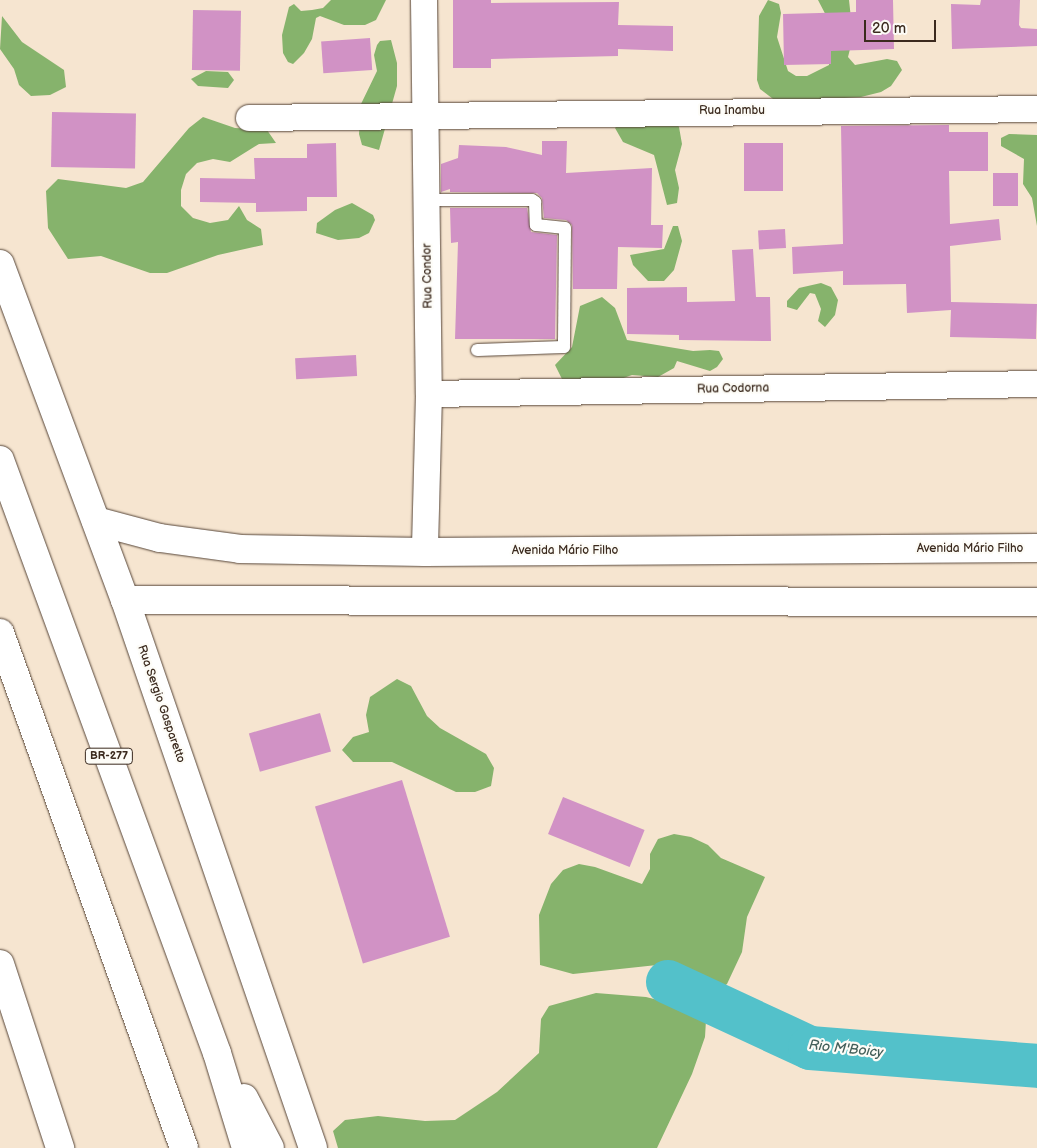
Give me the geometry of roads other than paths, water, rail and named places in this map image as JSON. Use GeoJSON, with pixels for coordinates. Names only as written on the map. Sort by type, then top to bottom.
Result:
{"type":"FeatureCollection","features":[{"type":"Feature","properties":{"kind":"main road","name":"Rua Sergio Gasparetto"},"geometry":{"type":"LineString","coordinates":[[0,264],[125,600],[313,1148]]}},
{"type":"Feature","properties":{"kind":"main road","name":"BR-277"},"geometry":{"type":"LineString","coordinates":[[0,460],[217,1053],[246,1148]]}},
{"type":"Feature","properties":{"kind":"main road","name":"Avenida Mário Filho"},"geometry":{"type":"LineString","coordinates":[[96,521],[160,538],[240,549],[425,552],[1037,548]]}},
{"type":"Feature","properties":{"kind":"main road"},"geometry":{"type":"LineString","coordinates":[[125,600],[1037,602]]}},
{"type":"Feature","properties":{"kind":"main road"},"geometry":{"type":"LineString","coordinates":[[0,633],[184,1148]]}},
{"type":"Feature","properties":{"kind":"main road"},"geometry":{"type":"LineString","coordinates":[[0,964],[60,1148]]}},
{"type":"Feature","properties":{"kind":"main road"},"geometry":{"type":"LineString","coordinates":[[217,1053],[270,1148]]}},
{"type":"Feature","properties":{"kind":"street","name":"Rua Condor"},"geometry":{"type":"LineString","coordinates":[[424,0],[429,394],[425,552]]}},
{"type":"Feature","properties":{"kind":"street","name":"Rua Inambu"},"geometry":{"type":"LineString","coordinates":[[249,118],[426,114],[1037,109]]}},
{"type":"Feature","properties":{"kind":"street","name":"Rua Codorna"},"geometry":{"type":"LineString","coordinates":[[429,394],[1037,384]]}},
{"type":"Feature","properties":{"kind":"lane"},"geometry":{"type":"LineString","coordinates":[[427,200],[532,200],[536,225],[564,228],[564,347],[477,350]]}},
{"type":"Feature","properties":{"kind":"waterway","name":"Rio M'Boicy"},"geometry":{"type":"LineString","coordinates":[[668,982],[810,1048],[1037,1066]]}}]}
